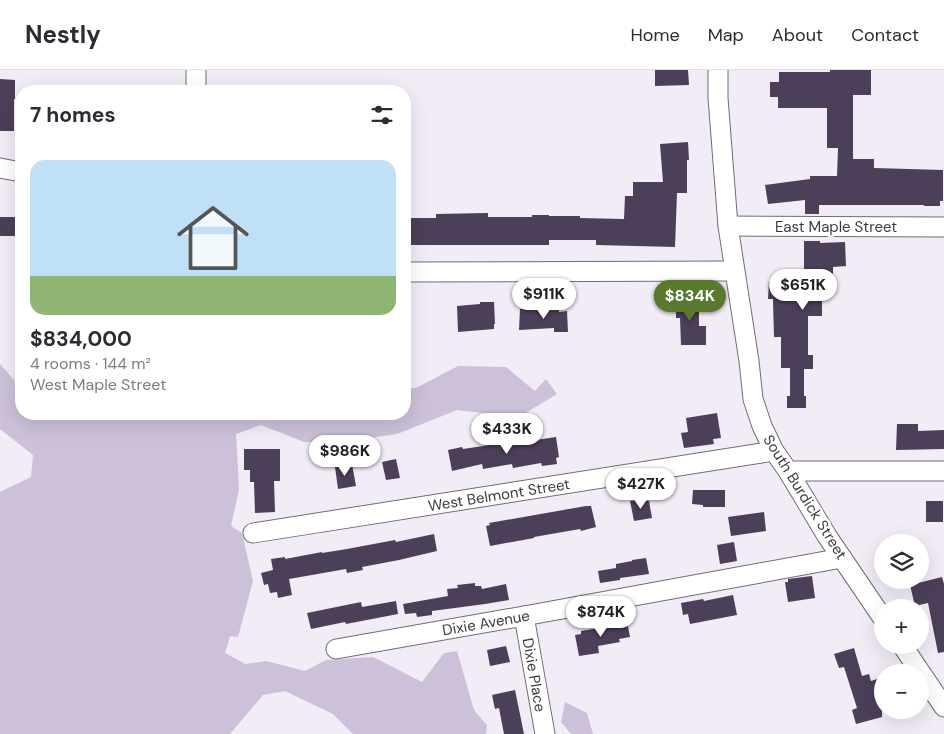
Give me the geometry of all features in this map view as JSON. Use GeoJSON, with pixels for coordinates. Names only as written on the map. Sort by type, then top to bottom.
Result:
{"type":"FeatureCollection","features":[{"type":"Feature","properties":{"kind":"street"},"geometry":{"type":"LineString","coordinates":[[196,70],[196,85]]}},
{"type":"Feature","properties":{"kind":"street","name":"South Burdick Street"},"geometry":{"type":"LineString","coordinates":[[718,70],[718,98],[728,226],[753,398],[762,426],[774,451],[827,536],[874,605]]}},
{"type":"Feature","properties":{"kind":"street"},"geometry":{"type":"LineString","coordinates":[[0,168],[15,171]]}},
{"type":"Feature","properties":{"kind":"street","name":"East Maple Street"},"geometry":{"type":"LineString","coordinates":[[728,226],[944,227]]}},
{"type":"Feature","properties":{"kind":"street"},"geometry":{"type":"LineString","coordinates":[[411,272],[734,271]]}},
{"type":"Feature","properties":{"kind":"street","name":"West Belmont Street"},"geometry":{"type":"LineString","coordinates":[[253,533],[774,451]]}},
{"type":"Feature","properties":{"kind":"street"},"geometry":{"type":"LineString","coordinates":[[788,471],[944,472]]}},
{"type":"Feature","properties":{"kind":"street","name":"Dixie Avenue"},"geometry":{"type":"LineString","coordinates":[[336,649],[842,558]]}},
{"type":"Feature","properties":{"kind":"street","name":"Dixie Place"},"geometry":{"type":"LineString","coordinates":[[524,616],[544,734]]}},
{"type":"Feature","properties":{"kind":"street"},"geometry":{"type":"LineString","coordinates":[[908,654],[944,707]]}},
{"type":"Feature","properties":{"kind":"shaded area"},"geometry":{"type":"Polygon","coordinates":[[[0,364],[15,381],[15,420],[411,420],[411,388],[416,388],[458,366],[506,367],[535,391],[546,379],[557,394],[519,417],[457,410],[397,434],[333,443],[304,442],[261,425],[236,434],[239,489],[231,526],[242,533],[253,581],[238,637],[230,636],[225,653],[245,664],[266,661],[305,671],[326,660],[373,657],[422,682],[444,653],[457,651],[474,710],[487,725],[486,734],[353,734],[333,714],[285,691],[263,695],[230,734],[0,734],[0,492],[31,477],[33,455],[0,429],[0,364]]]}},
{"type":"Feature","properties":{"kind":"shaded area"},"geometry":{"type":"Polygon","coordinates":[[[565,702],[587,713],[593,734],[571,734],[561,722],[565,702]]]}},
{"type":"Feature","properties":{"kind":"building"},"geometry":{"type":"Polygon","coordinates":[[[655,70],[688,70],[689,85],[655,86],[655,70]]]}},
{"type":"Feature","properties":{"kind":"building"},"geometry":{"type":"Polygon","coordinates":[[[830,70],[871,70],[871,95],[853,95],[853,159],[874,159],[874,168],[943,170],[943,201],[940,201],[940,206],[819,205],[819,214],[805,214],[805,200],[768,204],[765,185],[810,179],[810,176],[837,176],[838,148],[827,148],[827,108],[778,108],[778,97],[770,97],[770,82],[779,82],[779,72],[830,72],[830,70]]]}},
{"type":"Feature","properties":{"kind":"building"},"geometry":{"type":"Polygon","coordinates":[[[0,79],[15,80],[14,131],[0,131],[0,79]]]}},
{"type":"Feature","properties":{"kind":"building"},"geometry":{"type":"Polygon","coordinates":[[[688,142],[687,193],[677,193],[675,247],[596,245],[596,240],[549,240],[549,245],[411,245],[411,218],[436,218],[436,214],[488,213],[488,217],[549,215],[624,219],[625,196],[633,196],[633,182],[663,182],[660,144],[688,142]]]}},
{"type":"Feature","properties":{"kind":"building"},"geometry":{"type":"Polygon","coordinates":[[[0,217],[15,217],[15,236],[0,236],[0,217]]]}},
{"type":"Feature","properties":{"kind":"building"},"geometry":{"type":"Polygon","coordinates":[[[804,241],[820,241],[820,243],[845,242],[846,266],[833,267],[833,285],[822,285],[822,316],[808,316],[808,355],[813,355],[813,369],[804,369],[806,408],[787,408],[787,396],[790,396],[790,368],[781,368],[781,337],[774,337],[773,299],[768,299],[769,282],[804,281],[804,241]]]}},
{"type":"Feature","properties":{"kind":"building"},"geometry":{"type":"Polygon","coordinates":[[[699,298],[699,326],[706,326],[706,345],[681,345],[680,318],[676,318],[676,299],[699,298]]]}},
{"type":"Feature","properties":{"kind":"building"},"geometry":{"type":"Polygon","coordinates":[[[480,302],[494,302],[494,329],[458,332],[457,306],[480,304],[480,302]]]}},
{"type":"Feature","properties":{"kind":"building"},"geometry":{"type":"Polygon","coordinates":[[[520,309],[559,309],[559,312],[567,311],[568,332],[554,332],[554,328],[519,330],[520,309]]]}},
{"type":"Feature","properties":{"kind":"building"},"geometry":{"type":"Polygon","coordinates":[[[717,413],[721,438],[713,439],[714,444],[684,448],[681,433],[688,432],[686,418],[717,413]]]}},
{"type":"Feature","properties":{"kind":"building"},"geometry":{"type":"Polygon","coordinates":[[[897,424],[918,424],[918,431],[944,430],[944,449],[896,450],[897,424]]]}},
{"type":"Feature","properties":{"kind":"building"},"geometry":{"type":"Polygon","coordinates":[[[556,437],[559,457],[556,458],[557,464],[542,466],[541,463],[513,468],[512,464],[483,469],[482,464],[452,471],[448,450],[556,437]]]}},
{"type":"Feature","properties":{"kind":"building"},"geometry":{"type":"Polygon","coordinates":[[[244,449],[280,449],[280,481],[274,481],[275,512],[255,513],[254,482],[250,482],[250,470],[244,470],[244,449]]]}},
{"type":"Feature","properties":{"kind":"building"},"geometry":{"type":"Polygon","coordinates":[[[396,459],[400,478],[386,480],[382,462],[396,459]]]}},
{"type":"Feature","properties":{"kind":"building"},"geometry":{"type":"Polygon","coordinates":[[[352,464],[356,486],[338,489],[335,467],[352,464]]]}},
{"type":"Feature","properties":{"kind":"building"},"geometry":{"type":"Polygon","coordinates":[[[693,490],[725,490],[725,507],[703,507],[703,505],[692,504],[693,490]]]}},
{"type":"Feature","properties":{"kind":"building"},"geometry":{"type":"Polygon","coordinates":[[[630,501],[649,501],[652,518],[634,521],[630,501]]]}},
{"type":"Feature","properties":{"kind":"building"},"geometry":{"type":"Polygon","coordinates":[[[926,501],[943,501],[943,522],[926,522],[926,501]]]}},
{"type":"Feature","properties":{"kind":"building"},"geometry":{"type":"Polygon","coordinates":[[[591,506],[596,527],[490,546],[486,526],[490,525],[489,523],[591,506]]]}},
{"type":"Feature","properties":{"kind":"building"},"geometry":{"type":"Polygon","coordinates":[[[764,512],[766,531],[731,536],[728,517],[764,512]]]}},
{"type":"Feature","properties":{"kind":"building"},"geometry":{"type":"Polygon","coordinates":[[[434,534],[437,551],[362,567],[363,570],[347,573],[346,569],[289,579],[292,595],[278,598],[277,592],[270,593],[268,584],[264,585],[261,573],[273,570],[271,559],[285,557],[285,559],[395,540],[396,542],[434,534]]]}},
{"type":"Feature","properties":{"kind":"building"},"geometry":{"type":"Polygon","coordinates":[[[734,542],[737,561],[720,564],[717,545],[734,542]]]}},
{"type":"Feature","properties":{"kind":"building"},"geometry":{"type":"Polygon","coordinates":[[[646,558],[649,574],[600,583],[598,571],[616,568],[616,564],[646,558]]]}},
{"type":"Feature","properties":{"kind":"building"},"geometry":{"type":"Polygon","coordinates":[[[812,576],[815,598],[788,602],[785,582],[788,582],[788,579],[812,576]]]}},
{"type":"Feature","properties":{"kind":"building"},"geometry":{"type":"Polygon","coordinates":[[[942,577],[944,584],[944,652],[938,653],[929,599],[913,599],[911,589],[929,589],[929,580],[942,577]]]}},
{"type":"Feature","properties":{"kind":"building"},"geometry":{"type":"Polygon","coordinates":[[[475,583],[475,586],[481,586],[482,589],[506,584],[509,600],[432,611],[432,615],[417,617],[416,613],[405,614],[403,604],[448,596],[447,589],[458,588],[457,585],[475,583]]]}},
{"type":"Feature","properties":{"kind":"building"},"geometry":{"type":"Polygon","coordinates":[[[733,595],[737,615],[690,624],[688,614],[683,615],[681,603],[703,599],[704,601],[733,595]]]}},
{"type":"Feature","properties":{"kind":"building"},"geometry":{"type":"Polygon","coordinates":[[[396,601],[398,614],[311,629],[307,613],[361,602],[362,607],[396,601]]]}},
{"type":"Feature","properties":{"kind":"building"},"geometry":{"type":"Polygon","coordinates":[[[627,621],[630,637],[619,639],[620,642],[598,646],[599,653],[579,656],[575,635],[581,634],[581,631],[627,621]]]}},
{"type":"Feature","properties":{"kind":"building"},"geometry":{"type":"Polygon","coordinates":[[[506,646],[510,662],[490,666],[487,650],[506,646]]]}},
{"type":"Feature","properties":{"kind":"building"},"geometry":{"type":"Polygon","coordinates":[[[854,648],[862,676],[869,674],[871,681],[874,680],[875,719],[856,724],[852,710],[857,708],[844,667],[839,668],[834,654],[854,648]]]}},
{"type":"Feature","properties":{"kind":"building"},"geometry":{"type":"Polygon","coordinates":[[[515,690],[524,734],[504,734],[499,708],[495,709],[492,695],[515,690]]]}}]}
